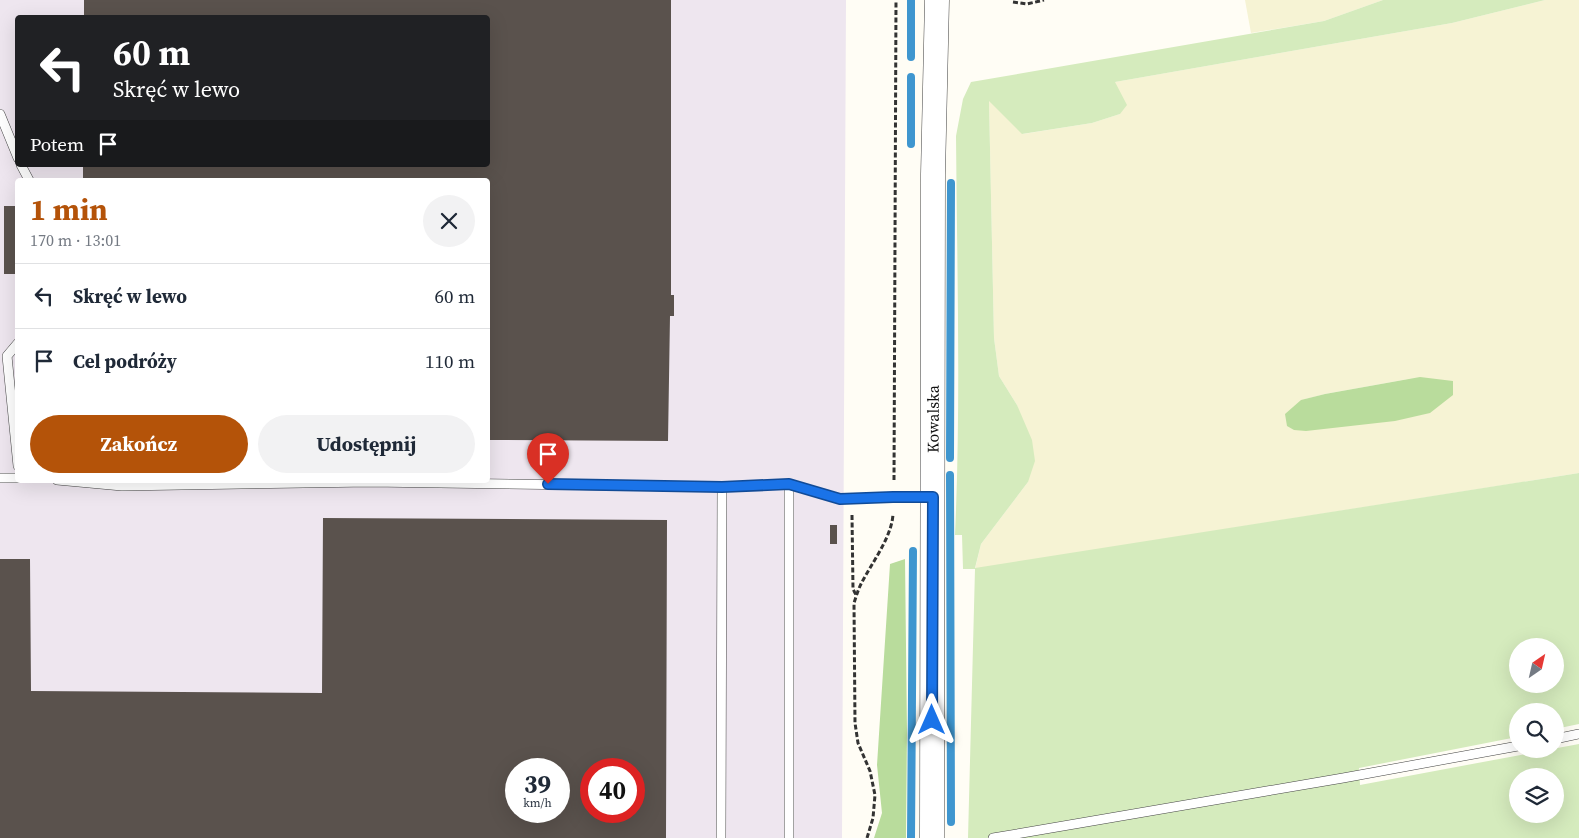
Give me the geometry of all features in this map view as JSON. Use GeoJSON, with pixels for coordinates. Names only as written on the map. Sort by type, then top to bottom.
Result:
{"type":"FeatureCollection","features":[{"type":"Feature","properties":{"kind":"street","name":"Kowalska"},"geometry":{"type":"LineString","coordinates":[[932,838],[932,174],[937,0]]}},
{"type":"Feature","properties":{"kind":"lane"},"geometry":{"type":"LineString","coordinates":[[0,114],[15,151]]}},
{"type":"Feature","properties":{"kind":"lane"},"geometry":{"type":"LineString","coordinates":[[15,345],[3,353],[15,443]]}},
{"type":"Feature","properties":{"kind":"lane"},"geometry":{"type":"LineString","coordinates":[[0,478],[15,478]]}},
{"type":"Feature","properties":{"kind":"lane"},"geometry":{"type":"LineString","coordinates":[[90,483],[122,486],[308,483]]}},
{"type":"Feature","properties":{"kind":"lane"},"geometry":{"type":"LineString","coordinates":[[440,483],[722,487],[789,484],[840,499],[933,497]]}},
{"type":"Feature","properties":{"kind":"lane"},"geometry":{"type":"LineString","coordinates":[[789,484],[789,838]]}},
{"type":"Feature","properties":{"kind":"lane"},"geometry":{"type":"LineString","coordinates":[[721,838],[722,487]]}},
{"type":"Feature","properties":{"kind":"lane"},"geometry":{"type":"LineString","coordinates":[[1564,737],[1579,734]]}},
{"type":"Feature","properties":{"kind":"lane"},"geometry":{"type":"LineString","coordinates":[[992,838],[1509,748]]}},
{"type":"Feature","properties":{"kind":"path"},"geometry":{"type":"LineString","coordinates":[[894,476],[896,0]]}},
{"type":"Feature","properties":{"kind":"path"},"geometry":{"type":"LineString","coordinates":[[1014,2],[1027,4],[1044,0]]}},
{"type":"Feature","properties":{"kind":"path"},"geometry":{"type":"LineString","coordinates":[[852,498],[852,580],[853,589],[857,595]]}},
{"type":"Feature","properties":{"kind":"path"},"geometry":{"type":"LineString","coordinates":[[867,838],[873,818],[875,795],[870,771],[858,742],[855,723],[854,603],[859,587],[886,539],[893,521],[893,512]]}},
{"type":"Feature","properties":{"kind":"shaded area"},"geometry":{"type":"Polygon","coordinates":[[[0,0],[846,0],[842,838],[0,838],[0,0]]]}},
{"type":"Feature","properties":{"kind":"shaded area"},"geometry":{"type":"Polygon","coordinates":[[[1245,0],[1383,0],[1324,21],[1251,33],[1245,0]]]}},
{"type":"Feature","properties":{"kind":"shaded area"},"geometry":{"type":"Polygon","coordinates":[[[1545,0],[1579,0],[1579,473],[975,569],[981,544],[1028,482],[1017,405],[999,376],[994,338],[989,100],[1023,134],[1092,123],[1120,114],[1115,82],[1452,23],[1545,0]],[[1420,377],[1325,394],[1302,400],[1420,377]]]}},
{"type":"Feature","properties":{"kind":"green space"},"geometry":{"type":"Polygon","coordinates":[[[1383,0],[1545,0],[1452,23],[1115,82],[1127,105],[1120,114],[1092,123],[1022,134],[989,101],[994,338],[999,376],[1017,405],[1032,440],[1035,461],[1028,482],[981,544],[975,568],[1579,473],[1579,724],[1564,727],[1564,703],[1509,703],[1509,739],[1359,768],[1360,785],[1509,757],[1564,758],[1564,747],[1579,744],[1579,838],[968,838],[975,569],[963,569],[962,535],[955,535],[958,385],[956,136],[963,99],[971,82],[1324,21],[1383,0]]]}},
{"type":"Feature","properties":{"kind":"green space"},"geometry":{"type":"Polygon","coordinates":[[[1420,377],[1453,381],[1453,395],[1430,413],[1395,421],[1306,431],[1294,430],[1287,426],[1285,414],[1301,400],[1420,377]]]}},
{"type":"Feature","properties":{"kind":"green space"},"geometry":{"type":"Polygon","coordinates":[[[905,559],[906,838],[874,838],[882,813],[877,765],[890,564],[905,559]]]}},
{"type":"Feature","properties":{"kind":"building"},"geometry":{"type":"Polygon","coordinates":[[[84,0],[671,0],[671,295],[674,295],[674,316],[670,316],[668,441],[490,440],[490,178],[83,178],[83,167],[490,167],[490,15],[84,15],[84,0]]]}},
{"type":"Feature","properties":{"kind":"building"},"geometry":{"type":"Polygon","coordinates":[[[4,206],[15,206],[15,274],[4,274],[4,206]]]}},
{"type":"Feature","properties":{"kind":"building"},"geometry":{"type":"Polygon","coordinates":[[[323,518],[667,520],[666,838],[0,838],[0,559],[30,559],[31,691],[322,693],[323,518]]]}},
{"type":"Feature","properties":{"kind":"building"},"geometry":{"type":"Polygon","coordinates":[[[830,525],[837,525],[837,544],[830,544],[830,525]]]}},
{"type":"Feature","properties":{"kind":"waterway"},"geometry":{"type":"LineString","coordinates":[[911,0],[911,57]]}},
{"type":"Feature","properties":{"kind":"waterway"},"geometry":{"type":"LineString","coordinates":[[911,77],[911,144]]}},
{"type":"Feature","properties":{"kind":"waterway"},"geometry":{"type":"LineString","coordinates":[[950,458],[951,183]]}},
{"type":"Feature","properties":{"kind":"waterway"},"geometry":{"type":"LineString","coordinates":[[950,475],[951,822]]}},
{"type":"Feature","properties":{"kind":"waterway"},"geometry":{"type":"LineString","coordinates":[[911,838],[913,551]]}},
{"type":"Feature","properties":{"kind":"route"},"geometry":{"type":"LineString","coordinates":[[548,484],[722,487],[789,484],[840,499],[933,497],[932,720]]}}]}
